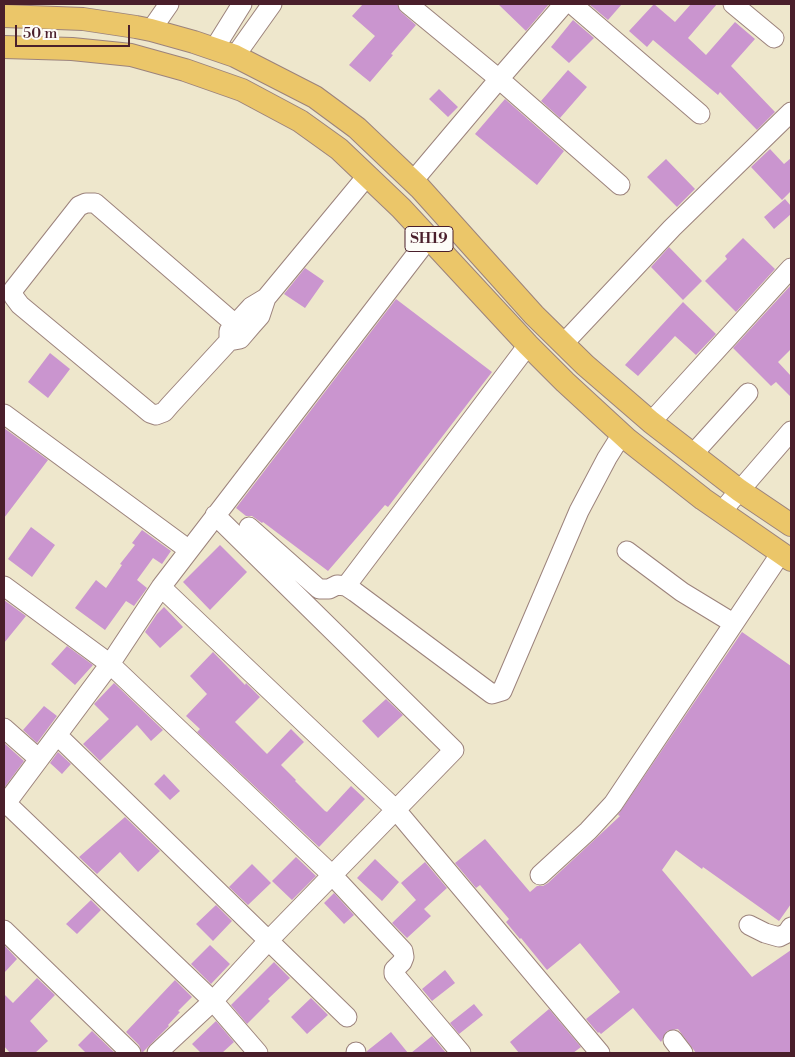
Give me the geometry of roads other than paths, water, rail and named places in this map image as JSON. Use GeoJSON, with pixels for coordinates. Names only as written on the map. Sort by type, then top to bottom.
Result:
{"type":"FeatureCollection","features":[{"type":"Feature","properties":{"kind":"main road","name":"SH19"},"geometry":{"type":"LineString","coordinates":[[4,16],[37,10],[84,11],[235,56],[315,97],[357,128],[413,181],[562,344],[651,422],[739,490],[791,525]]}},
{"type":"Feature","properties":{"kind":"main road","name":"SH19"},"geometry":{"type":"LineString","coordinates":[[4,47],[72,49],[131,55],[185,70],[232,86],[300,121],[339,150],[401,208],[528,345],[622,434],[703,499],[786,556]]}},
{"type":"Feature","properties":{"kind":"street"},"geometry":{"type":"LineString","coordinates":[[151,30],[169,4]]}},
{"type":"Feature","properties":{"kind":"street"},"geometry":{"type":"LineString","coordinates":[[214,49],[242,4]]}},
{"type":"Feature","properties":{"kind":"street"},"geometry":{"type":"LineString","coordinates":[[235,56],[272,4]]}},
{"type":"Feature","properties":{"kind":"street"},"geometry":{"type":"LineString","coordinates":[[408,4],[620,185]]}},
{"type":"Feature","properties":{"kind":"street"},"geometry":{"type":"LineString","coordinates":[[413,181],[564,4]]}},
{"type":"Feature","properties":{"kind":"street"},"geometry":{"type":"LineString","coordinates":[[572,4],[700,114]]}},
{"type":"Feature","properties":{"kind":"street"},"geometry":{"type":"LineString","coordinates":[[733,4],[774,38]]}},
{"type":"Feature","properties":{"kind":"street"},"geometry":{"type":"LineString","coordinates":[[562,344],[658,242],[789,119]]}},
{"type":"Feature","properties":{"kind":"street"},"geometry":{"type":"LineString","coordinates":[[232,333],[95,203],[86,203],[78,206],[12,290],[20,306],[150,413],[156,415],[164,412],[232,333],[251,306],[266,298],[367,176]]}},
{"type":"Feature","properties":{"kind":"street"},"geometry":{"type":"LineString","coordinates":[[258,1053],[212,1001],[4,803],[110,664],[161,586],[188,550],[428,239]]}},
{"type":"Feature","properties":{"kind":"street"},"geometry":{"type":"LineString","coordinates":[[651,422],[791,268]]}},
{"type":"Feature","properties":{"kind":"street"},"geometry":{"type":"LineString","coordinates":[[346,586],[528,345]]}},
{"type":"Feature","properties":{"kind":"street"},"geometry":{"type":"LineString","coordinates":[[693,454],[748,393]]}},
{"type":"Feature","properties":{"kind":"street"},"geometry":{"type":"LineString","coordinates":[[4,414],[188,550]]}},
{"type":"Feature","properties":{"kind":"street"},"geometry":{"type":"LineString","coordinates":[[722,511],[791,431]]}},
{"type":"Feature","properties":{"kind":"street"},"geometry":{"type":"LineString","coordinates":[[249,526],[319,589],[329,589],[337,585],[346,586],[492,694],[502,691],[579,511],[622,434]]}},
{"type":"Feature","properties":{"kind":"street"},"geometry":{"type":"LineString","coordinates":[[157,1053],[212,1001],[454,750],[215,515]]}},
{"type":"Feature","properties":{"kind":"street"},"geometry":{"type":"LineString","coordinates":[[627,551],[682,592],[733,623]]}},
{"type":"Feature","properties":{"kind":"street"},"geometry":{"type":"LineString","coordinates":[[540,874],[588,831],[613,804],[733,623],[786,556]]}},
{"type":"Feature","properties":{"kind":"street"},"geometry":{"type":"LineString","coordinates":[[4,586],[110,664],[332,875],[403,951],[404,957],[394,970],[394,974],[461,1053]]}},
{"type":"Feature","properties":{"kind":"street"},"geometry":{"type":"LineString","coordinates":[[161,586],[396,810],[600,1053]]}},
{"type":"Feature","properties":{"kind":"street"},"geometry":{"type":"LineString","coordinates":[[4,728],[39,759]]}},
{"type":"Feature","properties":{"kind":"street"},"geometry":{"type":"LineString","coordinates":[[57,735],[347,1018]]}},
{"type":"Feature","properties":{"kind":"street"},"geometry":{"type":"LineString","coordinates":[[748,924],[765,933],[779,937],[791,927]]}},
{"type":"Feature","properties":{"kind":"street"},"geometry":{"type":"LineString","coordinates":[[4,930],[131,1053]]}}]}
